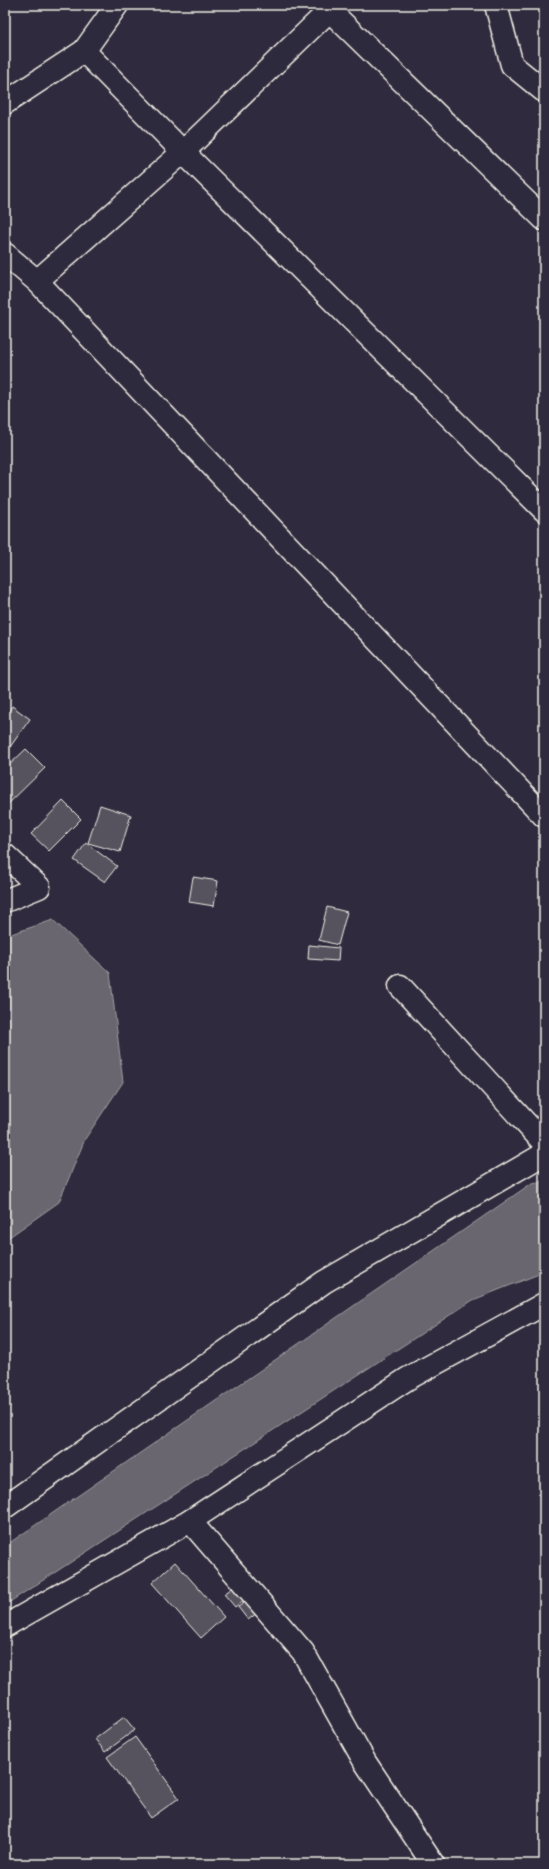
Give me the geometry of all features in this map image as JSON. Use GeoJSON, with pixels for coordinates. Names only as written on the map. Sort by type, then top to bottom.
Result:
{"type":"FeatureCollection","features":[{"type":"Feature","properties":{"kind":"street"},"geometry":{"type":"LineString","coordinates":[[5,103],[84,51],[117,5]]}},
{"type":"Feature","properties":{"kind":"street"},"geometry":{"type":"LineString","coordinates":[[496,5],[512,65],[544,91]]}},
{"type":"Feature","properties":{"kind":"street"},"geometry":{"type":"LineString","coordinates":[[37,281],[183,152],[330,7],[544,219]]}},
{"type":"Feature","properties":{"kind":"street"},"geometry":{"type":"LineString","coordinates":[[84,51],[183,152],[544,510]]}},
{"type":"Feature","properties":{"kind":"street"},"geometry":{"type":"LineString","coordinates":[[5,254],[37,281],[544,816]]}},
{"type":"Feature","properties":{"kind":"street"},"geometry":{"type":"LineString","coordinates":[[5,855],[38,887],[5,901]]}},
{"type":"Feature","properties":{"kind":"street"},"geometry":{"type":"LineString","coordinates":[[400,986],[544,1143]]}},
{"type":"Feature","properties":{"kind":"street"},"geometry":{"type":"LineString","coordinates":[[5,1507],[324,1282],[544,1154]]}},
{"type":"Feature","properties":{"kind":"street"},"geometry":{"type":"LineString","coordinates":[[5,1626],[190,1521],[407,1379],[544,1304]]}},
{"type":"Feature","properties":{"kind":"street"},"geometry":{"type":"LineString","coordinates":[[190,1521],[303,1652],[365,1762],[433,1864]]}},
{"type":"Feature","properties":{"kind":"shaded area"},"geometry":{"type":"Polygon","coordinates":[[[53,920],[110,973],[123,1082],[85,1139],[59,1202],[5,1240],[5,936],[53,920]]]}},
{"type":"Feature","properties":{"kind":"shaded area"},"geometry":{"type":"Polygon","coordinates":[[[544,1181],[544,1272],[473,1300],[5,1605],[5,1546],[532,1183],[544,1181]]]}},
{"type":"Feature","properties":{"kind":"building"},"geometry":{"type":"Polygon","coordinates":[[[12,706],[30,719],[5,754],[5,717],[12,706]]]}},
{"type":"Feature","properties":{"kind":"building"},"geometry":{"type":"Polygon","coordinates":[[[26,749],[45,768],[5,807],[5,769],[26,749]]]}},
{"type":"Feature","properties":{"kind":"building"},"geometry":{"type":"Polygon","coordinates":[[[63,801],[81,819],[49,851],[31,834],[63,801]]]}},
{"type":"Feature","properties":{"kind":"building"},"geometry":{"type":"Polygon","coordinates":[[[100,805],[131,815],[120,852],[88,843],[100,805]]]}},
{"type":"Feature","properties":{"kind":"building"},"geometry":{"type":"Polygon","coordinates":[[[86,843],[117,866],[105,882],[74,860],[86,843]]]}},
{"type":"Feature","properties":{"kind":"building"},"geometry":{"type":"Polygon","coordinates":[[[193,877],[218,881],[214,906],[189,902],[193,877]]]}},
{"type":"Feature","properties":{"kind":"building"},"geometry":{"type":"Polygon","coordinates":[[[327,907],[347,912],[338,945],[319,940],[327,907]]]}},
{"type":"Feature","properties":{"kind":"building"},"geometry":{"type":"Polygon","coordinates":[[[309,945],[339,948],[338,961],[308,959],[309,945]]]}},
{"type":"Feature","properties":{"kind":"building"},"geometry":{"type":"Polygon","coordinates":[[[175,1562],[224,1617],[201,1638],[152,1583],[175,1562]]]}},
{"type":"Feature","properties":{"kind":"building"},"geometry":{"type":"Polygon","coordinates":[[[235,1586],[245,1599],[235,1607],[224,1594],[235,1586]]]}},
{"type":"Feature","properties":{"kind":"building"},"geometry":{"type":"Polygon","coordinates":[[[247,1601],[257,1613],[248,1620],[238,1607],[247,1601]]]}},
{"type":"Feature","properties":{"kind":"building"},"geometry":{"type":"Polygon","coordinates":[[[124,1717],[135,1730],[105,1752],[95,1739],[124,1717]]]}},
{"type":"Feature","properties":{"kind":"building"},"geometry":{"type":"Polygon","coordinates":[[[135,1737],[179,1798],[151,1818],[107,1757],[135,1737]]]}}]}
